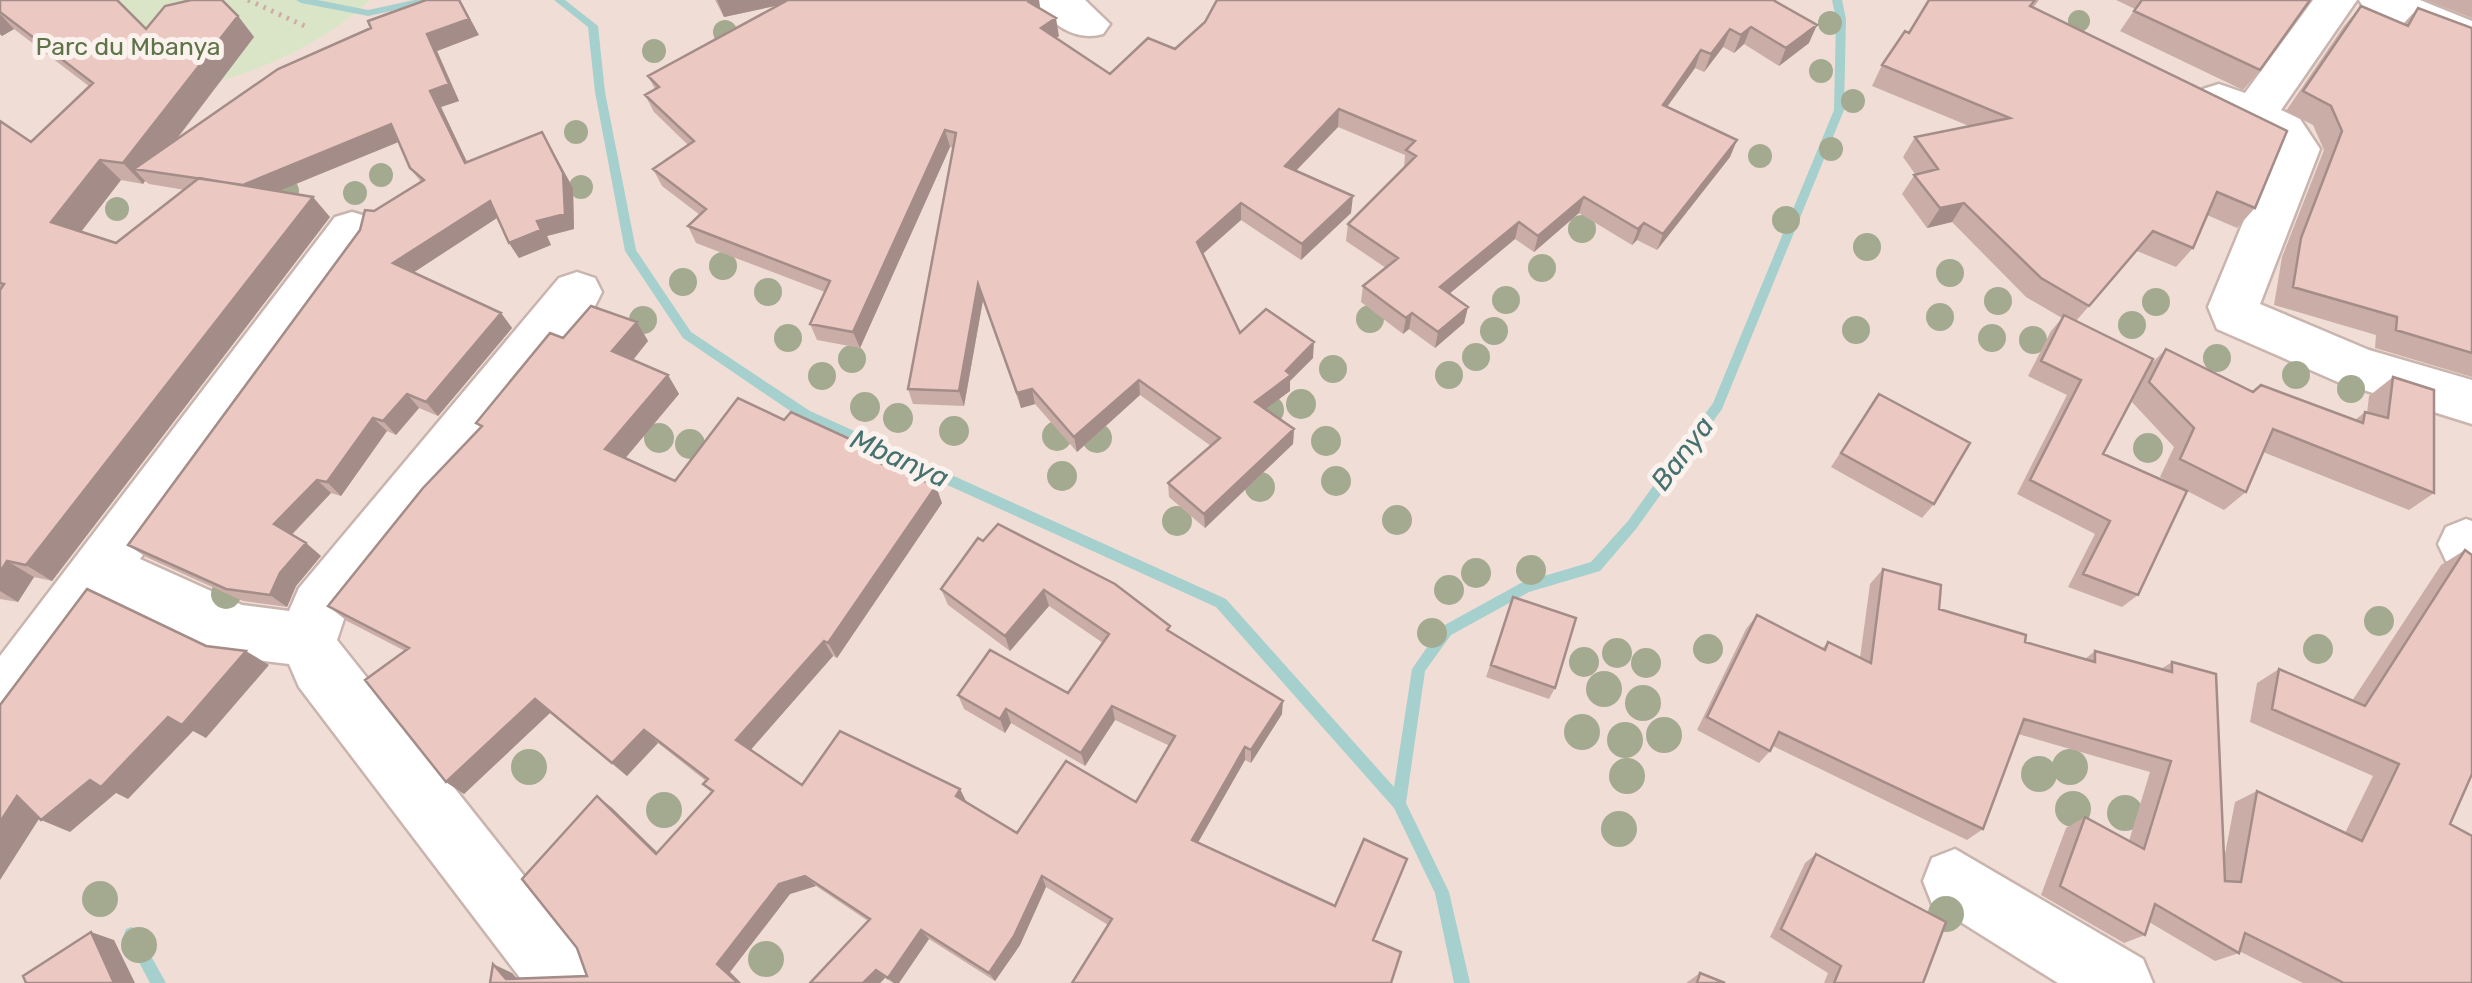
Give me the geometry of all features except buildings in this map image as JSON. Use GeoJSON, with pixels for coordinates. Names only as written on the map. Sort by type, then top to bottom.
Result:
{"type":"FeatureCollection","features":[{"type":"Feature","properties":{"kind":"street"},"geometry":{"type":"LineString","coordinates":[[2253,116],[2336,0]]}},
{"type":"Feature","properties":{"kind":"street"},"geometry":{"type":"LineString","coordinates":[[2380,0],[2472,38]]}},
{"type":"Feature","properties":{"kind":"street"},"geometry":{"type":"LineString","coordinates":[[2184,84],[2284,131],[2297,149],[2233,307],[2235,315],[2356,368],[2472,402]]}},
{"type":"Feature","properties":{"kind":"street"},"geometry":{"type":"LineString","coordinates":[[0,704],[352,230]]}},
{"type":"Feature","properties":{"kind":"street"},"geometry":{"type":"LineString","coordinates":[[566,983],[320,668],[308,640],[320,606],[577,292]]}},
{"type":"Feature","properties":{"kind":"street"},"geometry":{"type":"LineString","coordinates":[[100,570],[204,612],[231,630],[308,640]]}},
{"type":"Feature","properties":{"kind":"street"},"geometry":{"type":"LineString","coordinates":[[1956,881],[2119,983]]}},
{"type":"Feature","properties":{"kind":"path"},"geometry":{"type":"LineString","coordinates":[[248,0],[308,27]]}},
{"type":"Feature","properties":{"kind":"shaded area"},"geometry":{"type":"Polygon","coordinates":[[[0,0],[2472,0],[2472,983],[0,983],[0,0]]]}},
{"type":"Feature","properties":{"kind":"green space","name":"Parc du Mbanya"},"geometry":{"type":"Polygon","coordinates":[[[91,0],[370,0],[319,38],[257,68],[190,88],[126,95],[96,87],[52,57],[91,0]]]}},
{"type":"Feature","properties":{"kind":"waterway","name":"Mbanya"},"geometry":{"type":"LineString","coordinates":[[301,0],[368,13],[429,0]]}},
{"type":"Feature","properties":{"kind":"waterway","name":"Mbanya"},"geometry":{"type":"LineString","coordinates":[[559,0],[593,26],[600,92],[631,251],[687,335],[806,415],[1221,603],[1399,803]]}},
{"type":"Feature","properties":{"kind":"waterway","name":"Banya"},"geometry":{"type":"LineString","coordinates":[[1399,803],[1419,669],[1446,631],[1526,587],[1595,567],[1632,525],[1718,405],[1839,110],[1841,19],[1837,0]]}},
{"type":"Feature","properties":{"kind":"waterway"},"geometry":{"type":"LineString","coordinates":[[1399,803],[1442,892],[1462,983]]}},
{"type":"Feature","properties":{"kind":"waterway"},"geometry":{"type":"LineString","coordinates":[[131,934],[158,983]]}}]}
